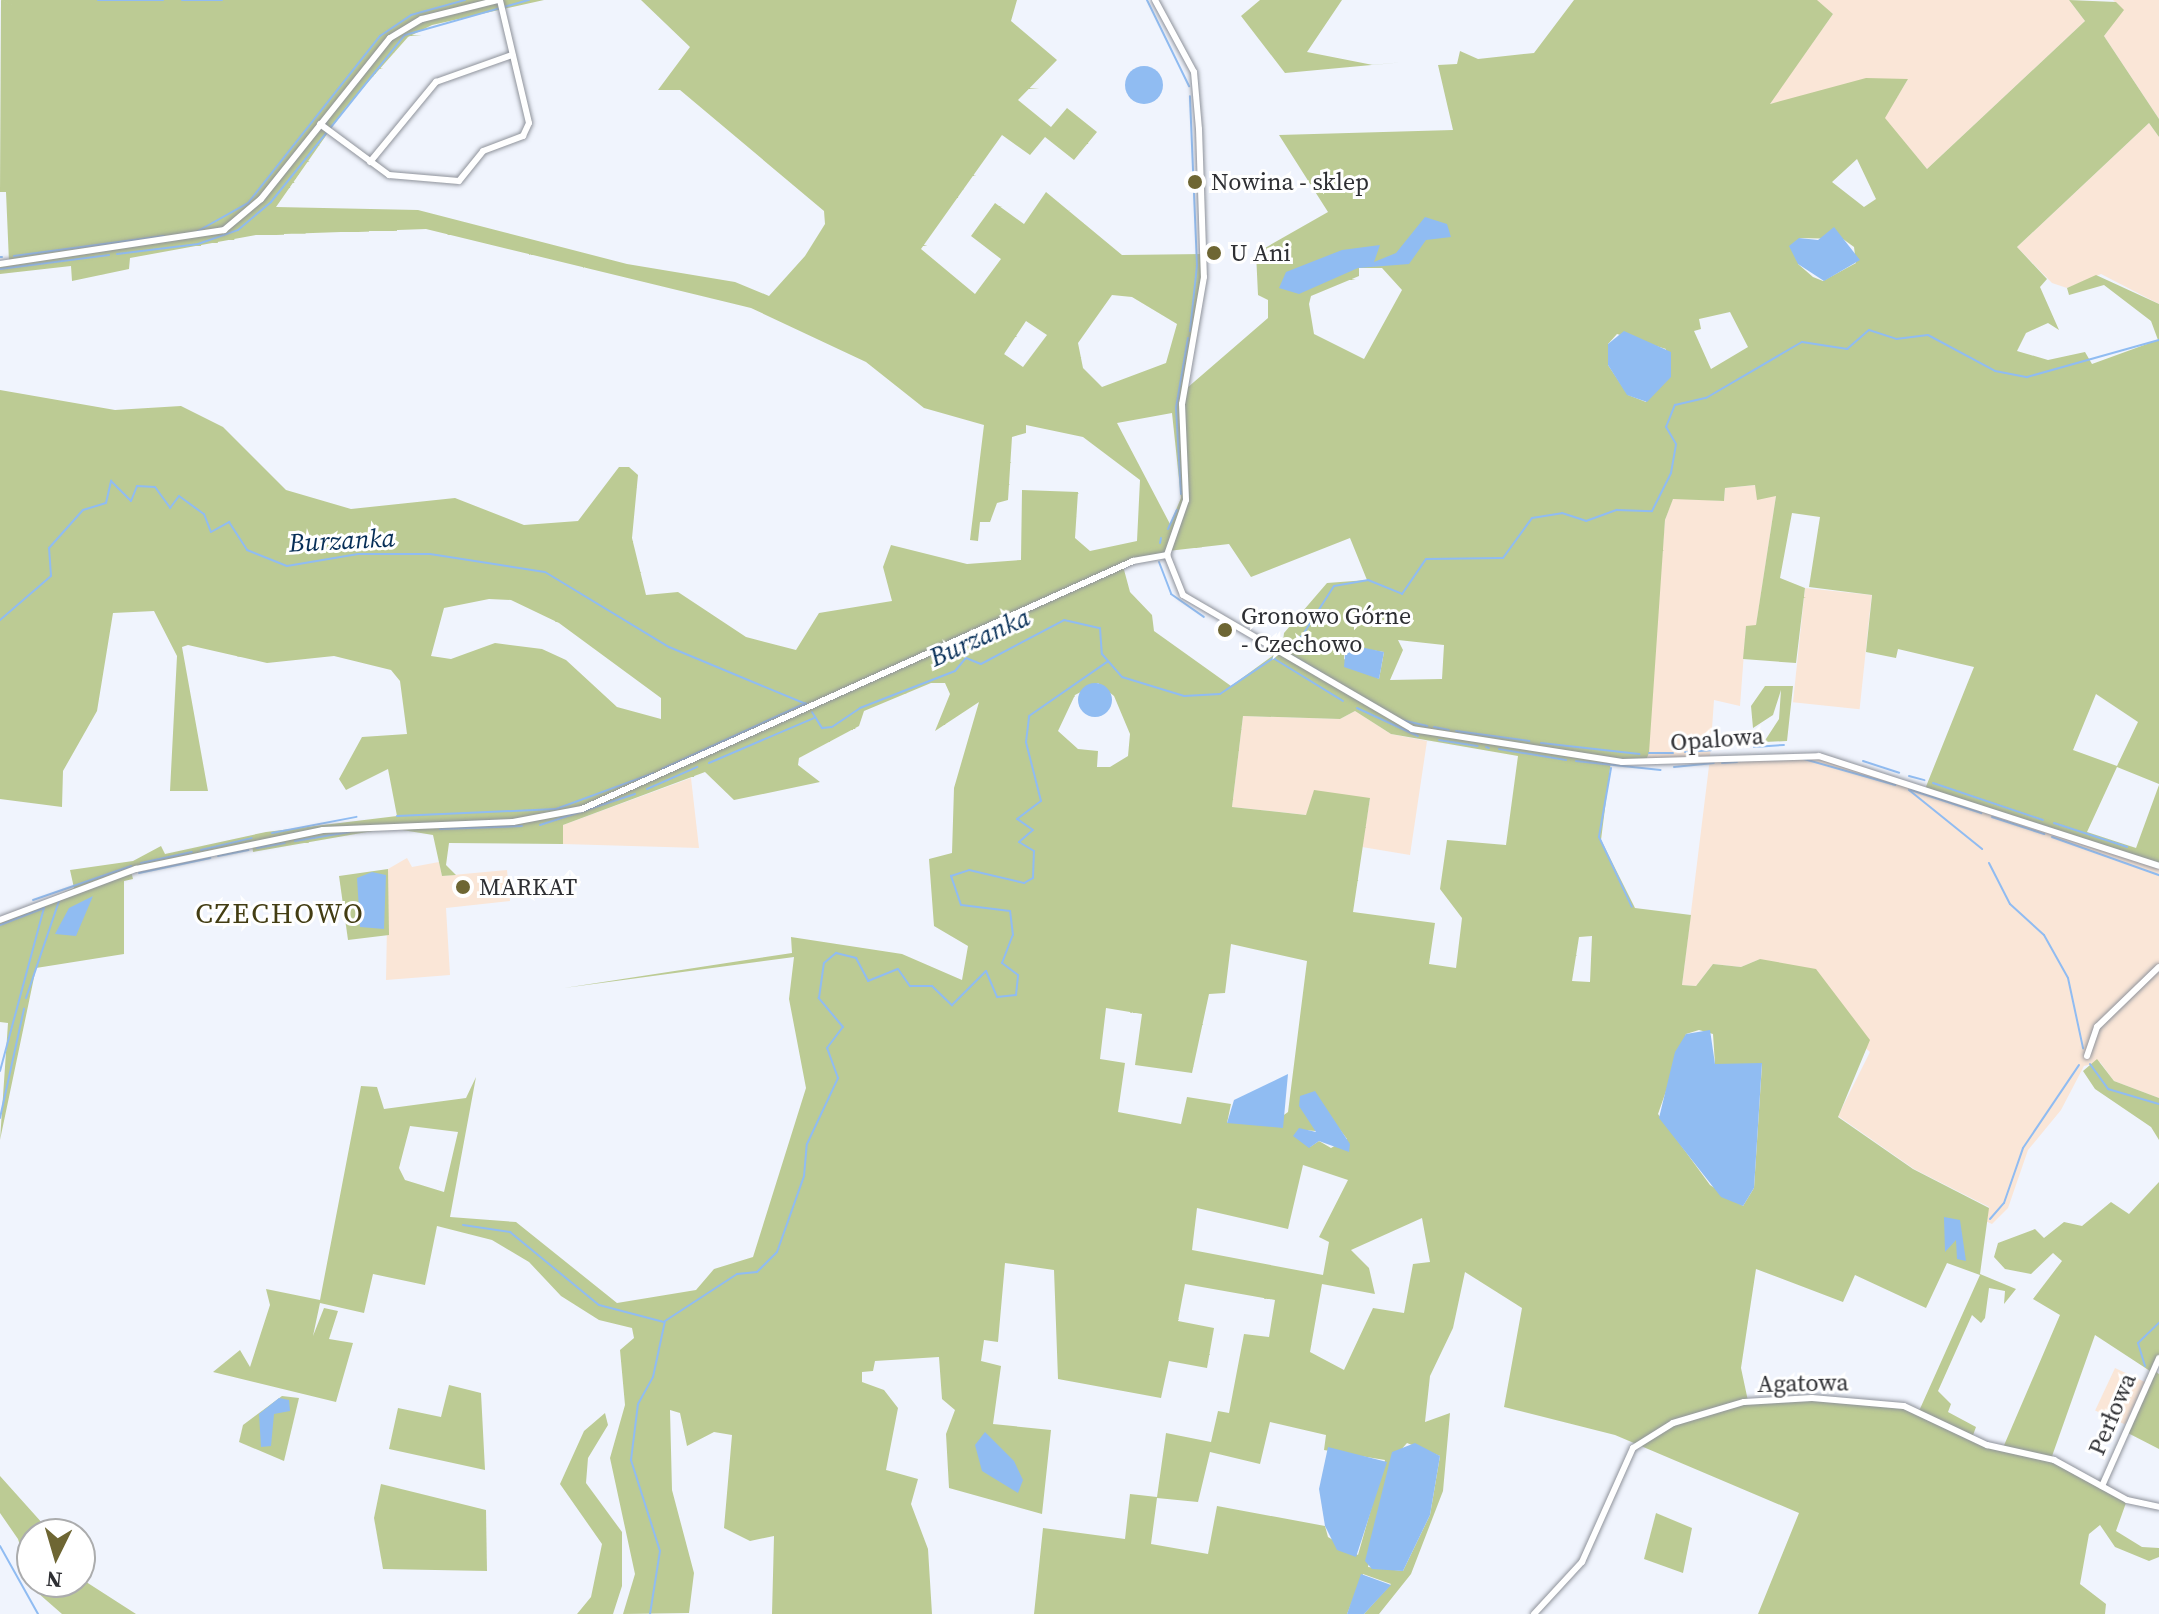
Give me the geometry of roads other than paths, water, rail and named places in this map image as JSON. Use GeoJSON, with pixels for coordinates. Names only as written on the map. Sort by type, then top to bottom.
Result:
{"type":"FeatureCollection","features":[{"type":"Feature","properties":{"kind":"street"},"geometry":{"type":"LineString","coordinates":[[0,264],[224,230],[256,205],[320,124],[402,29],[499,0],[529,123],[523,136],[491,145],[459,181],[389,175],[320,124]]}},
{"type":"Feature","properties":{"kind":"street"},"geometry":{"type":"LineString","coordinates":[[0,920],[131,870],[323,830],[568,813],[811,708],[1133,561],[1167,555],[1186,500],[1182,404],[1204,262],[1194,72],[1155,0]]}},
{"type":"Feature","properties":{"kind":"street"},"geometry":{"type":"LineString","coordinates":[[370,162],[436,82],[512,55]]}},
{"type":"Feature","properties":{"kind":"street","name":"Opalowa"},"geometry":{"type":"LineString","coordinates":[[1167,555],[1183,595],[1378,715],[1421,731],[1622,762],[1819,756],[2159,866]]}},
{"type":"Feature","properties":{"kind":"street"},"geometry":{"type":"LineString","coordinates":[[2087,1056],[2100,1024],[2159,967]]}},
{"type":"Feature","properties":{"kind":"street","name":"Perłowa"},"geometry":{"type":"LineString","coordinates":[[2102,1486],[2159,1358]]}},
{"type":"Feature","properties":{"kind":"street","name":"Agatowa"},"geometry":{"type":"LineString","coordinates":[[1534,1614],[1582,1562],[1633,1448],[1673,1423],[1725,1406],[1792,1398],[1887,1402],[1994,1448],[2054,1460],[2102,1486],[2159,1507]]}},
{"type":"Feature","properties":{"kind":"water"},"geometry":{"type":"Polygon","coordinates":[[[1144,66],[1158,71],[1163,85],[1158,99],[1144,104],[1130,99],[1125,85],[1130,71],[1144,66]]]}},
{"type":"Feature","properties":{"kind":"water"},"geometry":{"type":"Polygon","coordinates":[[[1425,217],[1447,224],[1451,237],[1426,240],[1409,264],[1358,268],[1299,294],[1279,288],[1286,272],[1342,250],[1380,245],[1374,262],[1396,253],[1425,217]]]}},
{"type":"Feature","properties":{"kind":"water"},"geometry":{"type":"Polygon","coordinates":[[[1834,227],[1860,260],[1824,281],[1798,264],[1789,246],[1799,238],[1818,240],[1834,227]]]}},
{"type":"Feature","properties":{"kind":"water"},"geometry":{"type":"Polygon","coordinates":[[[1624,331],[1671,352],[1671,377],[1647,402],[1627,395],[1608,365],[1608,344],[1624,331]]]}},
{"type":"Feature","properties":{"kind":"water"},"geometry":{"type":"Polygon","coordinates":[[[1346,644],[1384,652],[1379,679],[1344,667],[1346,644]]]}},
{"type":"Feature","properties":{"kind":"water"},"geometry":{"type":"Polygon","coordinates":[[[1095,683],[1107,688],[1112,700],[1107,712],[1095,717],[1083,712],[1078,700],[1083,688],[1095,683]]]}},
{"type":"Feature","properties":{"kind":"water"},"geometry":{"type":"Polygon","coordinates":[[[372,872],[386,875],[384,929],[360,927],[357,878],[372,872]]]}},
{"type":"Feature","properties":{"kind":"water"},"geometry":{"type":"Polygon","coordinates":[[[93,896],[76,936],[55,934],[69,908],[93,896]]]}},
{"type":"Feature","properties":{"kind":"water"},"geometry":{"type":"Polygon","coordinates":[[[1710,1030],[1715,1064],[1762,1063],[1754,1188],[1743,1206],[1721,1197],[1659,1118],[1675,1052],[1686,1034],[1710,1030]]]}},
{"type":"Feature","properties":{"kind":"water"},"geometry":{"type":"Polygon","coordinates":[[[1288,1074],[1283,1128],[1227,1123],[1234,1100],[1288,1074]]]}},
{"type":"Feature","properties":{"kind":"water"},"geometry":{"type":"Polygon","coordinates":[[[1315,1091],[1350,1144],[1349,1152],[1319,1141],[1309,1148],[1293,1136],[1299,1128],[1316,1132],[1299,1106],[1300,1096],[1315,1091]]]}},
{"type":"Feature","properties":{"kind":"water"},"geometry":{"type":"Polygon","coordinates":[[[1944,1217],[1960,1220],[1966,1261],[1957,1259],[1956,1240],[1945,1252],[1944,1217]]]}},
{"type":"Feature","properties":{"kind":"water"},"geometry":{"type":"Polygon","coordinates":[[[279,1398],[289,1400],[290,1411],[274,1414],[271,1446],[261,1447],[259,1414],[279,1398]]]}},
{"type":"Feature","properties":{"kind":"water"},"geometry":{"type":"Polygon","coordinates":[[[985,1432],[1014,1461],[1023,1480],[1018,1493],[982,1471],[975,1445],[985,1432]]]}},
{"type":"Feature","properties":{"kind":"water"},"geometry":{"type":"Polygon","coordinates":[[[1415,1443],[1440,1456],[1430,1515],[1403,1571],[1372,1569],[1365,1561],[1392,1452],[1415,1443]]]}},
{"type":"Feature","properties":{"kind":"water"},"geometry":{"type":"Polygon","coordinates":[[[1328,1447],[1387,1462],[1356,1557],[1337,1550],[1325,1526],[1319,1489],[1328,1447]]]}},
{"type":"Feature","properties":{"kind":"water"},"geometry":{"type":"Polygon","coordinates":[[[1361,1574],[1391,1585],[1364,1614],[1347,1614],[1361,1574]]]}},
{"type":"Feature","properties":{"kind":"waterway"},"geometry":{"type":"LineString","coordinates":[[98,0],[163,0]]}},
{"type":"Feature","properties":{"kind":"waterway"},"geometry":{"type":"LineString","coordinates":[[182,0],[222,0]]}},
{"type":"Feature","properties":{"kind":"waterway"},"geometry":{"type":"LineString","coordinates":[[198,231],[248,203],[380,36],[411,15],[465,0]]}},
{"type":"Feature","properties":{"kind":"waterway"},"geometry":{"type":"LineString","coordinates":[[117,254],[198,244],[238,230],[271,202],[405,35],[529,0]]}},
{"type":"Feature","properties":{"kind":"waterway"},"geometry":{"type":"LineString","coordinates":[[1147,0],[1189,86]]}},
{"type":"Feature","properties":{"kind":"waterway"},"geometry":{"type":"LineString","coordinates":[[1190,96],[1197,265],[1190,331]]}},
{"type":"Feature","properties":{"kind":"waterway"},"geometry":{"type":"LineString","coordinates":[[14,256],[164,236]]}},
{"type":"Feature","properties":{"kind":"waterway"},"geometry":{"type":"LineString","coordinates":[[0,269],[109,255]]}},
{"type":"Feature","properties":{"kind":"waterway","name":"Burzanka"},"geometry":{"type":"LineString","coordinates":[[1281,650],[1302,636],[1334,586],[1368,580],[1402,594],[1426,559],[1503,558],[1532,518],[1562,513],[1586,521],[1617,510],[1652,511],[1671,473],[1676,444],[1666,427],[1675,405],[1706,398],[1802,342],[1847,349],[1869,330],[1896,339],[1928,335],[1995,371],[2027,377],[2159,340]]}},
{"type":"Feature","properties":{"kind":"waterway"},"geometry":{"type":"LineString","coordinates":[[1181,494],[1176,408],[1188,338]]}},
{"type":"Feature","properties":{"kind":"waterway","name":"Burzanka"},"geometry":{"type":"LineString","coordinates":[[0,620],[51,576],[49,548],[83,510],[106,503],[111,481],[131,501],[137,486],[155,487],[170,508],[179,496],[204,514],[211,532],[229,522],[247,550],[287,566],[358,554],[430,554],[545,572],[669,647],[808,705]]}},
{"type":"Feature","properties":{"kind":"waterway"},"geometry":{"type":"LineString","coordinates":[[1168,529],[1177,510]]}},
{"type":"Feature","properties":{"kind":"waterway"},"geometry":{"type":"LineString","coordinates":[[1160,543],[1161,538]]}},
{"type":"Feature","properties":{"kind":"waterway"},"geometry":{"type":"LineString","coordinates":[[1159,562],[1171,594],[1204,617]]}},
{"type":"Feature","properties":{"kind":"waterway","name":"Burzanka"},"geometry":{"type":"LineString","coordinates":[[812,712],[822,728],[832,727],[860,708],[955,671],[966,658],[981,664],[1064,620],[1100,628],[1102,654],[1122,677],[1184,696],[1220,694],[1275,657]]}},
{"type":"Feature","properties":{"kind":"waterway"},"geometry":{"type":"LineString","coordinates":[[1292,656],[1320,672]]}},
{"type":"Feature","properties":{"kind":"waterway"},"geometry":{"type":"LineString","coordinates":[[1273,658],[1343,701]]}},
{"type":"Feature","properties":{"kind":"waterway"},"geometry":{"type":"LineString","coordinates":[[650,1614],[660,1551],[631,1460],[638,1404],[653,1377],[665,1321],[737,1274],[757,1272],[777,1252],[804,1176],[807,1144],[838,1078],[827,1048],[843,1027],[819,998],[824,963],[836,953],[856,958],[868,981],[898,969],[910,986],[932,986],[952,1005],[986,971],[997,997],[1016,995],[1018,975],[1002,963],[1013,935],[1010,911],[961,905],[951,876],[969,870],[1024,883],[1033,878],[1034,851],[1019,842],[1033,830],[1017,819],[1041,801],[1026,742],[1029,716],[1107,662]]}},
{"type":"Feature","properties":{"kind":"waterway"},"geometry":{"type":"LineString","coordinates":[[662,769],[806,703]]}},
{"type":"Feature","properties":{"kind":"waterway"},"geometry":{"type":"LineString","coordinates":[[1357,708],[1418,736]]}},
{"type":"Feature","properties":{"kind":"waterway"},"geometry":{"type":"LineString","coordinates":[[709,763],[814,718]]}},
{"type":"Feature","properties":{"kind":"waterway"},"geometry":{"type":"LineString","coordinates":[[1401,720],[1427,726]]}},
{"type":"Feature","properties":{"kind":"waterway"},"geometry":{"type":"LineString","coordinates":[[1434,727],[1449,730]]}},
{"type":"Feature","properties":{"kind":"waterway"},"geometry":{"type":"LineString","coordinates":[[1456,731],[1529,741]]}},
{"type":"Feature","properties":{"kind":"waterway"},"geometry":{"type":"LineString","coordinates":[[1439,740],[1478,746]]}},
{"type":"Feature","properties":{"kind":"waterway"},"geometry":{"type":"LineString","coordinates":[[1541,743],[1639,754]]}},
{"type":"Feature","properties":{"kind":"waterway"},"geometry":{"type":"LineString","coordinates":[[1754,747],[1784,745]]}},
{"type":"Feature","properties":{"kind":"waterway"},"geometry":{"type":"LineString","coordinates":[[1499,749],[1566,760]]}},
{"type":"Feature","properties":{"kind":"waterway"},"geometry":{"type":"LineString","coordinates":[[1685,752],[1711,750]]}},
{"type":"Feature","properties":{"kind":"waterway"},"geometry":{"type":"LineString","coordinates":[[1649,753],[1673,753]]}},
{"type":"Feature","properties":{"kind":"waterway"},"geometry":{"type":"LineString","coordinates":[[1804,759],[1895,785]]}},
{"type":"Feature","properties":{"kind":"waterway"},"geometry":{"type":"LineString","coordinates":[[1576,761],[1661,770]]}},
{"type":"Feature","properties":{"kind":"waterway"},"geometry":{"type":"LineString","coordinates":[[1863,761],[1899,773]]}},
{"type":"Feature","properties":{"kind":"waterway"},"geometry":{"type":"LineString","coordinates":[[1722,763],[1737,762]]}},
{"type":"Feature","properties":{"kind":"waterway"},"geometry":{"type":"LineString","coordinates":[[1674,767],[1714,763]]}},
{"type":"Feature","properties":{"kind":"waterway"},"geometry":{"type":"LineString","coordinates":[[647,789],[697,767]]}},
{"type":"Feature","properties":{"kind":"waterway"},"geometry":{"type":"LineString","coordinates":[[1611,768],[1599,837],[1632,907]]}},
{"type":"Feature","properties":{"kind":"waterway"},"geometry":{"type":"LineString","coordinates":[[397,816],[556,809],[654,773]]}},
{"type":"Feature","properties":{"kind":"waterway"},"geometry":{"type":"LineString","coordinates":[[1909,776],[1924,780]]}},
{"type":"Feature","properties":{"kind":"waterway"},"geometry":{"type":"LineString","coordinates":[[1933,783],[2043,820]]}},
{"type":"Feature","properties":{"kind":"waterway"},"geometry":{"type":"LineString","coordinates":[[1909,790],[1982,849]]}},
{"type":"Feature","properties":{"kind":"waterway"},"geometry":{"type":"LineString","coordinates":[[1911,790],[1981,813]]}},
{"type":"Feature","properties":{"kind":"waterway"},"geometry":{"type":"LineString","coordinates":[[540,825],[635,794]]}},
{"type":"Feature","properties":{"kind":"waterway"},"geometry":{"type":"LineString","coordinates":[[272,833],[356,817]]}},
{"type":"Feature","properties":{"kind":"waterway"},"geometry":{"type":"LineString","coordinates":[[1992,817],[2044,834]]}},
{"type":"Feature","properties":{"kind":"waterway"},"geometry":{"type":"LineString","coordinates":[[2054,823],[2127,847]]}},
{"type":"Feature","properties":{"kind":"waterway"},"geometry":{"type":"LineString","coordinates":[[440,829],[522,826]]}},
{"type":"Feature","properties":{"kind":"waterway"},"geometry":{"type":"LineString","coordinates":[[295,841],[349,832]]}},
{"type":"Feature","properties":{"kind":"waterway"},"geometry":{"type":"LineString","coordinates":[[2052,837],[2159,875]]}},
{"type":"Feature","properties":{"kind":"waterway"},"geometry":{"type":"LineString","coordinates":[[201,850],[252,838]]}},
{"type":"Feature","properties":{"kind":"waterway"},"geometry":{"type":"LineString","coordinates":[[257,848],[285,843]]}},
{"type":"Feature","properties":{"kind":"waterway"},"geometry":{"type":"LineString","coordinates":[[218,856],[248,850]]}},
{"type":"Feature","properties":{"kind":"waterway"},"geometry":{"type":"LineString","coordinates":[[141,863],[192,852]]}},
{"type":"Feature","properties":{"kind":"waterway"},"geometry":{"type":"LineString","coordinates":[[139,873],[210,858]]}},
{"type":"Feature","properties":{"kind":"waterway"},"geometry":{"type":"LineString","coordinates":[[1989,863],[2010,904],[2044,935],[2068,978],[2083,1048]]}},
{"type":"Feature","properties":{"kind":"waterway"},"geometry":{"type":"LineString","coordinates":[[33,900],[131,866]]}},
{"type":"Feature","properties":{"kind":"waterway"},"geometry":{"type":"LineString","coordinates":[[26,998],[59,901]]}},
{"type":"Feature","properties":{"kind":"waterway"},"geometry":{"type":"LineString","coordinates":[[0,925],[44,908]]}},
{"type":"Feature","properties":{"kind":"waterway"},"geometry":{"type":"LineString","coordinates":[[0,1071],[44,908]]}},
{"type":"Feature","properties":{"kind":"waterway"},"geometry":{"type":"LineString","coordinates":[[0,1118],[24,1009]]}},
{"type":"Feature","properties":{"kind":"waterway"},"geometry":{"type":"LineString","coordinates":[[2090,1064],[2108,1089],[2159,1104]]}},
{"type":"Feature","properties":{"kind":"waterway"},"geometry":{"type":"LineString","coordinates":[[1990,1219],[2004,1203],[2023,1148],[2079,1065]]}},
{"type":"Feature","properties":{"kind":"waterway"},"geometry":{"type":"LineString","coordinates":[[463,1225],[510,1232],[599,1305],[664,1322]]}},
{"type":"Feature","properties":{"kind":"waterway"},"geometry":{"type":"LineString","coordinates":[[2145,1366],[2138,1343],[2159,1323]]}},
{"type":"Feature","properties":{"kind":"waterway"},"geometry":{"type":"LineString","coordinates":[[0,1546],[38,1614]]}},
{"type":"Feature","properties":{"kind":"place","name":"Nowina - sklep"},"geometry":{"type":"Point","coordinates":[1195,182]}},
{"type":"Feature","properties":{"kind":"place","name":"U Ani"},"geometry":{"type":"Point","coordinates":[1214,253]}},
{"type":"Feature","properties":{"kind":"place","name":"Gronowo Górne - Czechowo"},"geometry":{"type":"Point","coordinates":[1225,630]}},
{"type":"Feature","properties":{"kind":"place","name":"MARKAT"},"geometry":{"type":"Point","coordinates":[463,887]}},
{"type":"Feature","properties":{"kind":"district","name":"CZECHOWO"},"geometry":{"type":"Point","coordinates":[280,913]}}]}
